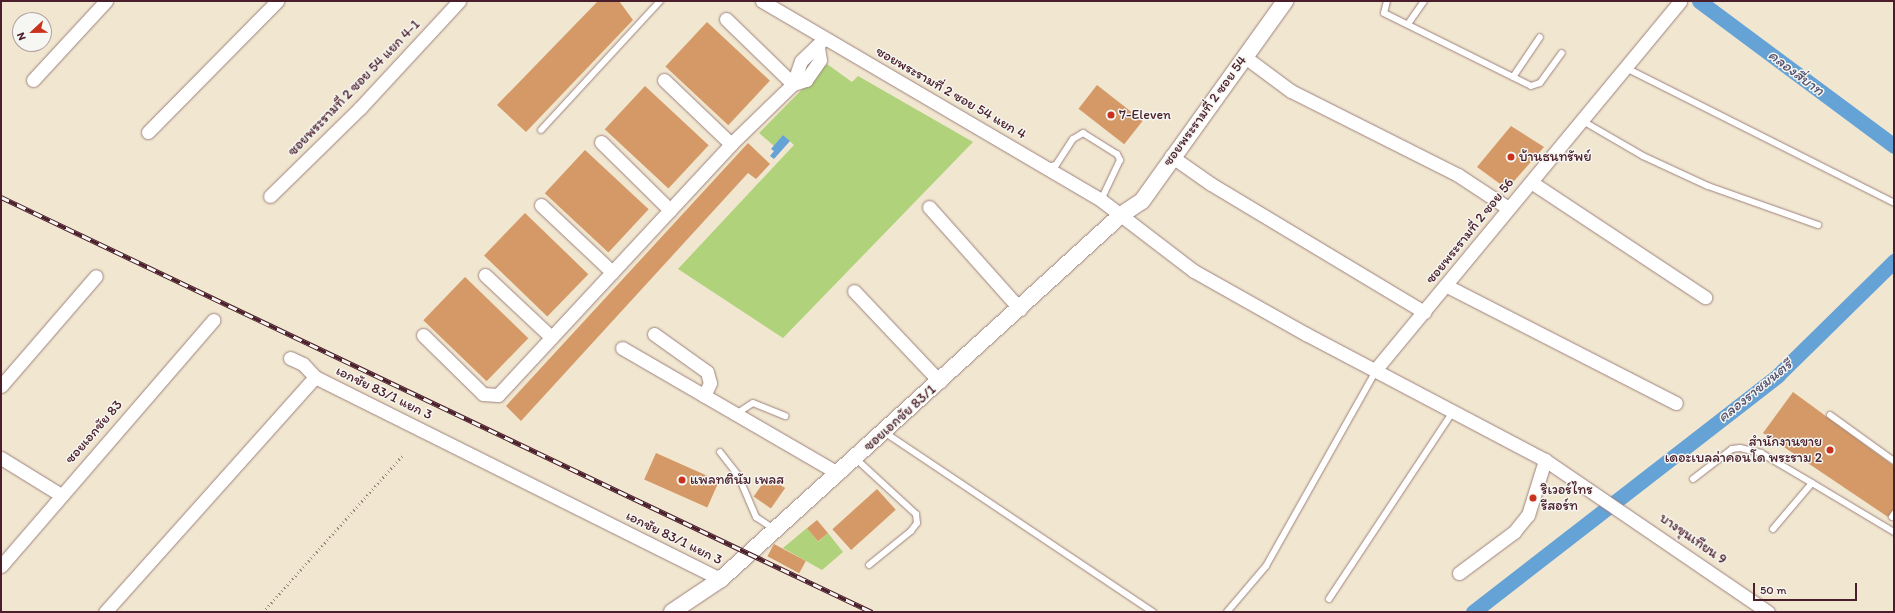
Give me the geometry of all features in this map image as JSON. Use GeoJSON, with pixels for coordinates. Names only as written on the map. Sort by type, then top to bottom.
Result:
{"type":"FeatureCollection","features":[{"type":"Feature","properties":{"kind":"street"},"geometry":{"type":"LineString","coordinates":[[33,80],[106,1]]}},
{"type":"Feature","properties":{"kind":"street"},"geometry":{"type":"LineString","coordinates":[[148,132],[277,1]]}},
{"type":"Feature","properties":{"kind":"street","name":"ซอยพระรามที่ 2 ซอย 54 แยก 4-1"},"geometry":{"type":"LineString","coordinates":[[270,196],[360,108],[459,1]]}},
{"type":"Feature","properties":{"kind":"street","name":"ซอยพระรามที่ 2 ซอย 54 แยก 4"},"geometry":{"type":"LineString","coordinates":[[762,1],[821,43],[1101,200],[1194,270],[1306,334],[1376,369]]}},
{"type":"Feature","properties":{"kind":"street","name":"ซอยพระรามที่ 2 ซอย 54"},"geometry":{"type":"LineString","coordinates":[[1121,216],[1142,201],[1172,156],[1285,1]]}},
{"type":"Feature","properties":{"kind":"street","name":"ซอยพระรามที่ 2 ซอย 56"},"geometry":{"type":"LineString","coordinates":[[1376,369],[1447,286],[1580,119],[1680,1]]}},
{"type":"Feature","properties":{"kind":"street"},"geometry":{"type":"LineString","coordinates":[[726,19],[793,84]]}},
{"type":"Feature","properties":{"kind":"street"},"geometry":{"type":"LineString","coordinates":[[423,335],[483,394],[490,395],[502,391],[731,144],[793,84],[795,71],[804,57],[821,43]]}},
{"type":"Feature","properties":{"kind":"street"},"geometry":{"type":"LineString","coordinates":[[1245,57],[1291,91],[1458,175],[1508,208]]}},
{"type":"Feature","properties":{"kind":"street"},"geometry":{"type":"LineString","coordinates":[[664,80],[731,144]]}},
{"type":"Feature","properties":{"kind":"street"},"geometry":{"type":"LineString","coordinates":[[601,142],[670,210]]}},
{"type":"Feature","properties":{"kind":"street"},"geometry":{"type":"LineString","coordinates":[[1172,156],[1211,184],[1424,312]]}},
{"type":"Feature","properties":{"kind":"street"},"geometry":{"type":"LineString","coordinates":[[1531,182],[1705,297]]}},
{"type":"Feature","properties":{"kind":"street"},"geometry":{"type":"LineString","coordinates":[[541,205],[612,272]]}},
{"type":"Feature","properties":{"kind":"street"},"geometry":{"type":"LineString","coordinates":[[930,207],[1020,309]]}},
{"type":"Feature","properties":{"kind":"street","name":"ซอยเอกชัย 83/1"},"geometry":{"type":"LineString","coordinates":[[672,612],[721,579],[774,529],[940,382],[1121,216]]}},
{"type":"Feature","properties":{"kind":"street"},"geometry":{"type":"LineString","coordinates":[[485,275],[551,337]]}},
{"type":"Feature","properties":{"kind":"street"},"geometry":{"type":"LineString","coordinates":[[1,386],[96,276]]}},
{"type":"Feature","properties":{"kind":"street"},"geometry":{"type":"LineString","coordinates":[[1447,286],[1676,403]]}},
{"type":"Feature","properties":{"kind":"street"},"geometry":{"type":"LineString","coordinates":[[854,291],[940,382]]}},
{"type":"Feature","properties":{"kind":"street","name":"ซอยเอกชัย 83"},"geometry":{"type":"LineString","coordinates":[[1,566],[60,495],[213,320]]}},
{"type":"Feature","properties":{"kind":"street"},"geometry":{"type":"LineString","coordinates":[[654,334],[707,372],[710,383],[704,396]]}},
{"type":"Feature","properties":{"kind":"street"},"geometry":{"type":"LineString","coordinates":[[622,348],[838,473]]}},
{"type":"Feature","properties":{"kind":"street"},"geometry":{"type":"LineString","coordinates":[[290,358],[303,364],[315,377]]}},
{"type":"Feature","properties":{"kind":"street","name":"บางขุนเทียน 9"},"geometry":{"type":"LineString","coordinates":[[1376,369],[1455,410],[1545,460],[1599,494],[1768,612]]}},
{"type":"Feature","properties":{"kind":"street","name":"เอกชัย 83/1 แยก 3"},"geometry":{"type":"LineString","coordinates":[[105,612],[315,377],[721,579]]}},
{"type":"Feature","properties":{"kind":"street"},"geometry":{"type":"LineString","coordinates":[[1,458],[60,495]]}},
{"type":"Feature","properties":{"kind":"street"},"geometry":{"type":"LineString","coordinates":[[1459,573],[1514,532],[1528,515],[1545,460]]}},
{"type":"Feature","properties":{"kind":"lane"},"geometry":{"type":"LineString","coordinates":[[541,130],[660,1]]}},
{"type":"Feature","properties":{"kind":"lane"},"geometry":{"type":"LineString","coordinates":[[1387,1],[1384,13],[1531,86],[1538,85],[1562,53]]}},
{"type":"Feature","properties":{"kind":"lane"},"geometry":{"type":"LineString","coordinates":[[1408,24],[1424,1]]}},
{"type":"Feature","properties":{"kind":"lane"},"geometry":{"type":"LineString","coordinates":[[1513,77],[1540,37]]}},
{"type":"Feature","properties":{"kind":"lane"},"geometry":{"type":"LineString","coordinates":[[1624,66],[1894,203]]}},
{"type":"Feature","properties":{"kind":"lane"},"geometry":{"type":"LineString","coordinates":[[1580,119],[1643,156],[1708,186],[1818,225]]}},
{"type":"Feature","properties":{"kind":"lane"},"geometry":{"type":"LineString","coordinates":[[1046,168],[1056,165],[1073,139],[1083,133],[1117,154],[1120,160],[1101,200]]}},
{"type":"Feature","properties":{"kind":"lane"},"geometry":{"type":"LineString","coordinates":[[1227,612],[1266,566],[1376,369]]}},
{"type":"Feature","properties":{"kind":"lane"},"geometry":{"type":"LineString","coordinates":[[736,414],[753,404],[785,416]]}},
{"type":"Feature","properties":{"kind":"lane"},"geometry":{"type":"LineString","coordinates":[[1329,599],[1455,410]]}},
{"type":"Feature","properties":{"kind":"lane"},"geometry":{"type":"LineString","coordinates":[[1830,415],[1894,461]]}},
{"type":"Feature","properties":{"kind":"lane"},"geometry":{"type":"LineString","coordinates":[[884,432],[1153,612]]}},
{"type":"Feature","properties":{"kind":"lane"},"geometry":{"type":"LineString","coordinates":[[1693,478],[1732,449],[1740,448],[1761,453],[1894,532]]}},
{"type":"Feature","properties":{"kind":"lane"},"geometry":{"type":"LineString","coordinates":[[720,452],[738,475],[756,517],[774,529]]}},
{"type":"Feature","properties":{"kind":"lane"},"geometry":{"type":"LineString","coordinates":[[855,458],[916,514],[917,523],[911,531],[870,565]]}},
{"type":"Feature","properties":{"kind":"lane"},"geometry":{"type":"LineString","coordinates":[[1773,529],[1812,482]]}},
{"type":"Feature","properties":{"kind":"path"},"geometry":{"type":"LineString","coordinates":[[263,612],[402,456]]}},
{"type":"Feature","properties":{"kind":"green space"},"geometry":{"type":"Polygon","coordinates":[[[827,64],[852,82],[858,76],[973,142],[783,338],[678,269],[794,145],[783,135],[774,146],[759,133],[827,64]]]}},
{"type":"Feature","properties":{"kind":"green space"},"geometry":{"type":"Polygon","coordinates":[[[807,528],[818,542],[828,533],[843,552],[822,570],[783,548],[807,528]]]}},
{"type":"Feature","properties":{"kind":"water"},"geometry":{"type":"Polygon","coordinates":[[[783,135],[790,141],[774,159],[770,156],[774,151],[771,149],[783,135]]]}},
{"type":"Feature","properties":{"kind":"building"},"geometry":{"type":"Polygon","coordinates":[[[598,1],[619,1],[633,20],[526,132],[497,105],[598,1]]]}},
{"type":"Feature","properties":{"kind":"building"},"geometry":{"type":"Polygon","coordinates":[[[707,22],[770,81],[728,125],[665,67],[707,22]]]}},
{"type":"Feature","properties":{"kind":"building","name":"7-Eleven"},"geometry":{"type":"Polygon","coordinates":[[[1097,85],[1143,121],[1124,144],[1079,109],[1097,85]]]}},
{"type":"Feature","properties":{"kind":"building"},"geometry":{"type":"Polygon","coordinates":[[[645,86],[709,145],[668,188],[605,129],[645,86]]]}},
{"type":"Feature","properties":{"kind":"building","name":"บ้านธนทรัพย์"},"geometry":{"type":"Polygon","coordinates":[[[1511,126],[1544,147],[1507,189],[1477,167],[1511,126]]]}},
{"type":"Feature","properties":{"kind":"building"},"geometry":{"type":"Polygon","coordinates":[[[748,143],[770,164],[756,179],[748,173],[521,421],[506,406],[748,143]]]}},
{"type":"Feature","properties":{"kind":"building"},"geometry":{"type":"Polygon","coordinates":[[[585,150],[649,209],[608,252],[545,193],[585,150]]]}},
{"type":"Feature","properties":{"kind":"building"},"geometry":{"type":"Polygon","coordinates":[[[525,213],[588,274],[547,317],[484,255],[525,213]]]}},
{"type":"Feature","properties":{"kind":"building"},"geometry":{"type":"Polygon","coordinates":[[[465,277],[528,338],[487,381],[423,320],[465,277]]]}},
{"type":"Feature","properties":{"kind":"building","name":"สำนักงานขาย เดอะเบลล่าคอนโด พระราม 2"},"geometry":{"type":"Polygon","coordinates":[[[1793,392],[1894,466],[1894,510],[1888,517],[1763,433],[1793,392]]]}},
{"type":"Feature","properties":{"kind":"building","name":"แพลทตินัม เพลส"},"geometry":{"type":"Polygon","coordinates":[[[656,453],[719,481],[707,508],[644,479],[656,453]]]}},
{"type":"Feature","properties":{"kind":"building"},"geometry":{"type":"Polygon","coordinates":[[[768,476],[785,488],[771,509],[754,496],[768,476]]]}},
{"type":"Feature","properties":{"kind":"building"},"geometry":{"type":"Polygon","coordinates":[[[877,489],[896,510],[851,550],[832,529],[877,489]]]}},
{"type":"Feature","properties":{"kind":"building"},"geometry":{"type":"Polygon","coordinates":[[[817,520],[828,533],[818,541],[807,528],[817,520]]]}},
{"type":"Feature","properties":{"kind":"building"},"geometry":{"type":"Polygon","coordinates":[[[774,544],[806,561],[799,573],[767,556],[774,544]]]}},
{"type":"Feature","properties":{"kind":"waterway","name":"คลองสี่บาท"},"geometry":{"type":"LineString","coordinates":[[1699,1],[1894,146]]}},
{"type":"Feature","properties":{"kind":"waterway","name":"คลองราชมนตรี"},"geometry":{"type":"LineString","coordinates":[[1473,612],[1778,375],[1894,261]]}},
{"type":"Feature","properties":{"kind":"railway"},"geometry":{"type":"LineString","coordinates":[[1,197],[872,612]]}},
{"type":"Feature","properties":{"kind":"place","name":"7-Eleven"},"geometry":{"type":"Point","coordinates":[1111,115]}},
{"type":"Feature","properties":{"kind":"place","name":"บ้านธนทรัพย์"},"geometry":{"type":"Point","coordinates":[1511,157]}},
{"type":"Feature","properties":{"kind":"place","name":"สำนักงานขาย เดอะเบลล่าคอนโด พระราม 2"},"geometry":{"type":"Point","coordinates":[1830,450]}},
{"type":"Feature","properties":{"kind":"place","name":"แพลทตินัม เพลส"},"geometry":{"type":"Point","coordinates":[682,480]}},
{"type":"Feature","properties":{"kind":"place","name":"ริเวอร์ไทร รีสอร์ท"},"geometry":{"type":"Point","coordinates":[1533,498]}}]}
